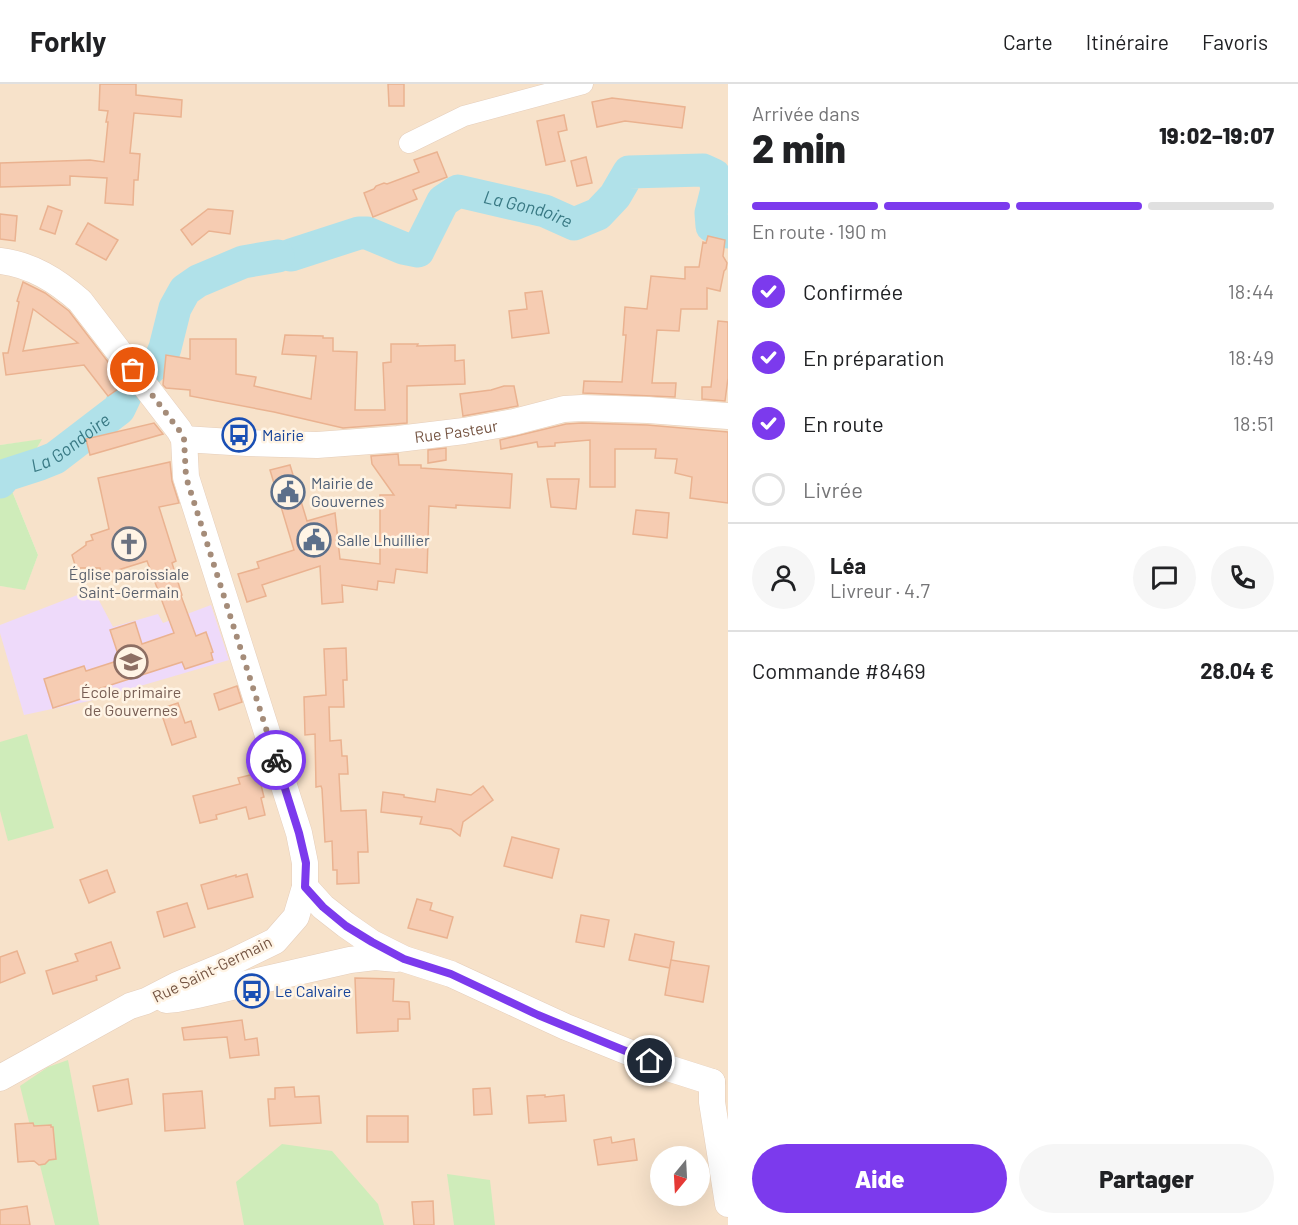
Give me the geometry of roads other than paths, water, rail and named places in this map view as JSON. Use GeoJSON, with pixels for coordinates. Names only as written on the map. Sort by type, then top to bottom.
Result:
{"type":"FeatureCollection","features":[{"type":"Feature","properties":{"kind":"street"},"geometry":{"type":"LineString","coordinates":[[409,143],[464,116],[583,84]]}},
{"type":"Feature","properties":{"kind":"street"},"geometry":{"type":"LineString","coordinates":[[0,261],[26,267],[42,274],[63,286],[80,301],[184,439]]}},
{"type":"Feature","properties":{"kind":"street","name":"Rue Pasteur"},"geometry":{"type":"LineString","coordinates":[[184,439],[316,445],[398,439],[464,431],[582,408],[728,416]]}},
{"type":"Feature","properties":{"kind":"street","name":"Rue Saint-Germain"},"geometry":{"type":"LineString","coordinates":[[0,1078],[130,1006],[146,1001],[275,941],[296,916],[305,887],[306,863],[299,833],[186,477],[184,439]]}},
{"type":"Feature","properties":{"kind":"street"},"geometry":{"type":"LineString","coordinates":[[305,887],[323,907],[346,926],[404,959],[451,974],[566,1027],[668,1068],[720,1075],[712,1102],[728,1204]]}},
{"type":"Feature","properties":{"kind":"street"},"geometry":{"type":"LineString","coordinates":[[146,1001],[197,995],[350,960],[375,957],[404,959]]}},
{"type":"Feature","properties":{"kind":"waterway","name":"La Gondoire"},"geometry":{"type":"LineString","coordinates":[[291,255],[359,233],[367,233],[403,248],[418,251],[443,201],[458,191],[545,211],[574,224],[598,214],[615,196],[629,172],[703,170],[714,175],[717,189],[711,213],[712,226],[728,232]]}},
{"type":"Feature","properties":{"kind":"waterway","name":"La Gondoire"},"geometry":{"type":"LineString","coordinates":[[0,482],[6,475],[55,458],[119,409],[129,388],[161,358],[175,308],[185,290],[198,281],[243,262],[278,256]]}},
{"type":"Feature","properties":{"kind":"place","name":"Mairie"},"geometry":{"type":"Point","coordinates":[239,435]}},
{"type":"Feature","properties":{"kind":"place","name":"Mairie de Gouvernes"},"geometry":{"type":"Point","coordinates":[288,492]}},
{"type":"Feature","properties":{"kind":"place","name":"Salle Lhuillier"},"geometry":{"type":"Point","coordinates":[314,540]}},
{"type":"Feature","properties":{"kind":"place","name":"Église paroissiale Saint-Germain"},"geometry":{"type":"Point","coordinates":[129,544]}},
{"type":"Feature","properties":{"kind":"place","name":"École primaire de Gouvernes"},"geometry":{"type":"Point","coordinates":[131,662]}},
{"type":"Feature","properties":{"kind":"place","name":"Le Calvaire"},"geometry":{"type":"Point","coordinates":[252,991]}}]}
